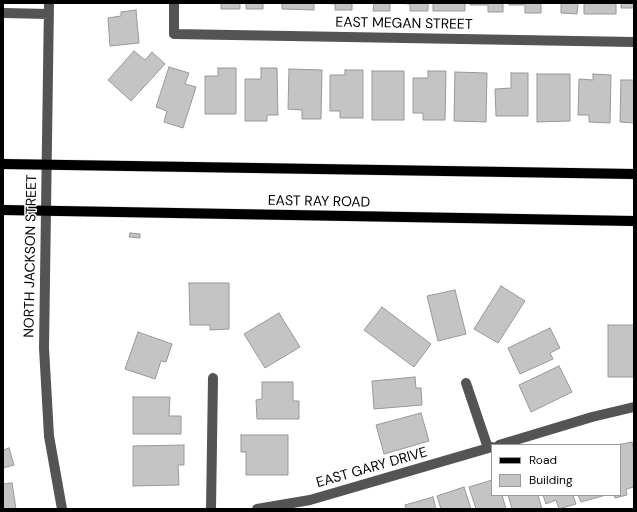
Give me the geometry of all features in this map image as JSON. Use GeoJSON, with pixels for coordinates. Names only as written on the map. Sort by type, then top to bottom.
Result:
{"type":"FeatureCollection","features":[{"type":"Feature","properties":{"kind":"main road"},"geometry":{"type":"LineString","coordinates":[[3,164],[634,174]]}},
{"type":"Feature","properties":{"kind":"main road","name":"EAST RAY ROAD"},"geometry":{"type":"LineString","coordinates":[[3,210],[634,221]]}},
{"type":"Feature","properties":{"kind":"street","name":"NORTH JACKSON STREET"},"geometry":{"type":"LineString","coordinates":[[49,3],[44,348],[49,436],[62,509]]}},
{"type":"Feature","properties":{"kind":"street","name":"EAST MEGAN STREET"},"geometry":{"type":"LineString","coordinates":[[174,3],[174,34],[634,42]]}},
{"type":"Feature","properties":{"kind":"street"},"geometry":{"type":"LineString","coordinates":[[3,13],[49,14]]}},
{"type":"Feature","properties":{"kind":"street"},"geometry":{"type":"LineString","coordinates":[[211,509],[213,378]]}},
{"type":"Feature","properties":{"kind":"street"},"geometry":{"type":"LineString","coordinates":[[466,383],[490,448]]}},
{"type":"Feature","properties":{"kind":"street"},"geometry":{"type":"LineString","coordinates":[[502,444],[592,417],[634,407]]}},
{"type":"Feature","properties":{"kind":"street","name":"EAST GARY DRIVE"},"geometry":{"type":"LineString","coordinates":[[257,509],[310,500],[490,448]]}},
{"type":"Feature","properties":{"kind":"building"},"geometry":{"type":"Polygon","coordinates":[[[221,3],[240,3],[240,9],[221,9],[221,3]]]}},
{"type":"Feature","properties":{"kind":"building"},"geometry":{"type":"Polygon","coordinates":[[[246,3],[263,3],[263,9],[246,9],[246,3]]]}},
{"type":"Feature","properties":{"kind":"building"},"geometry":{"type":"Polygon","coordinates":[[[282,3],[314,3],[314,10],[282,9],[282,3]]]}},
{"type":"Feature","properties":{"kind":"building"},"geometry":{"type":"Polygon","coordinates":[[[320,3],[352,3],[352,10],[335,10],[335,4],[320,3]]]}},
{"type":"Feature","properties":{"kind":"building"},"geometry":{"type":"Polygon","coordinates":[[[374,3],[390,3],[390,11],[373,11],[374,3]]]}},
{"type":"Feature","properties":{"kind":"building"},"geometry":{"type":"Polygon","coordinates":[[[396,3],[428,3],[428,11],[410,11],[410,4],[396,3]]]}},
{"type":"Feature","properties":{"kind":"building"},"geometry":{"type":"Polygon","coordinates":[[[433,3],[465,3],[465,11],[433,11],[433,3]]]}},
{"type":"Feature","properties":{"kind":"building"},"geometry":{"type":"Polygon","coordinates":[[[470,3],[503,3],[503,12],[488,12],[488,5],[470,5],[470,3]]]}},
{"type":"Feature","properties":{"kind":"building"},"geometry":{"type":"Polygon","coordinates":[[[509,3],[541,3],[541,13],[525,13],[525,5],[509,5],[509,3]]]}},
{"type":"Feature","properties":{"kind":"building"},"geometry":{"type":"Polygon","coordinates":[[[561,3],[578,3],[577,14],[561,13],[561,3]]]}},
{"type":"Feature","properties":{"kind":"building"},"geometry":{"type":"Polygon","coordinates":[[[584,3],[616,3],[616,14],[584,14],[584,3]]]}},
{"type":"Feature","properties":{"kind":"building"},"geometry":{"type":"Polygon","coordinates":[[[621,3],[634,3],[634,8],[621,8],[621,3]]]}},
{"type":"Feature","properties":{"kind":"building"},"geometry":{"type":"Polygon","coordinates":[[[136,10],[139,43],[110,46],[108,18],[121,16],[121,12],[136,10]]]}},
{"type":"Feature","properties":{"kind":"building"},"geometry":{"type":"Polygon","coordinates":[[[134,51],[145,60],[152,52],[165,64],[131,101],[108,80],[134,51]]]}},
{"type":"Feature","properties":{"kind":"building"},"geometry":{"type":"Polygon","coordinates":[[[169,67],[189,73],[185,84],[196,87],[183,128],[164,122],[167,111],[156,107],[169,67]]]}},
{"type":"Feature","properties":{"kind":"building"},"geometry":{"type":"Polygon","coordinates":[[[218,68],[236,68],[236,114],[205,114],[205,76],[218,76],[218,68]]]}},
{"type":"Feature","properties":{"kind":"building"},"geometry":{"type":"Polygon","coordinates":[[[261,68],[277,68],[278,115],[267,115],[267,121],[245,121],[245,79],[261,79],[261,68]]]}},
{"type":"Feature","properties":{"kind":"building"},"geometry":{"type":"Polygon","coordinates":[[[289,69],[322,70],[321,119],[302,119],[302,110],[288,109],[289,69]]]}},
{"type":"Feature","properties":{"kind":"building"},"geometry":{"type":"Polygon","coordinates":[[[345,70],[363,70],[363,118],[340,118],[340,111],[330,111],[330,75],[345,75],[345,70]]]}},
{"type":"Feature","properties":{"kind":"building"},"geometry":{"type":"Polygon","coordinates":[[[372,71],[404,71],[404,120],[372,120],[372,71]]]}},
{"type":"Feature","properties":{"kind":"building"},"geometry":{"type":"Polygon","coordinates":[[[428,71],[446,71],[445,120],[423,120],[423,113],[413,113],[413,78],[428,78],[428,71]]]}},
{"type":"Feature","properties":{"kind":"building"},"geometry":{"type":"Polygon","coordinates":[[[455,72],[487,73],[486,122],[454,121],[455,72]]]}},
{"type":"Feature","properties":{"kind":"building"},"geometry":{"type":"Polygon","coordinates":[[[511,73],[528,73],[528,116],[496,116],[495,89],[511,88],[511,73]]]}},
{"type":"Feature","properties":{"kind":"building"},"geometry":{"type":"Polygon","coordinates":[[[537,74],[570,74],[570,121],[537,122],[537,74]]]}},
{"type":"Feature","properties":{"kind":"building"},"geometry":{"type":"Polygon","coordinates":[[[593,74],[611,75],[610,123],[589,122],[589,115],[578,115],[579,79],[593,80],[593,74]]]}},
{"type":"Feature","properties":{"kind":"building"},"geometry":{"type":"Polygon","coordinates":[[[621,80],[634,80],[634,123],[620,122],[621,80]]]}},
{"type":"Feature","properties":{"kind":"building"},"geometry":{"type":"Polygon","coordinates":[[[130,233],[140,234],[140,238],[129,237],[130,233]]]}},
{"type":"Feature","properties":{"kind":"building"},"geometry":{"type":"Polygon","coordinates":[[[189,283],[229,283],[229,329],[210,330],[210,325],[190,325],[189,283]]]}},
{"type":"Feature","properties":{"kind":"building"},"geometry":{"type":"Polygon","coordinates":[[[501,286],[525,301],[498,343],[474,329],[501,286]]]}},
{"type":"Feature","properties":{"kind":"building"},"geometry":{"type":"Polygon","coordinates":[[[455,290],[466,334],[438,341],[427,296],[455,290]]]}},
{"type":"Feature","properties":{"kind":"building"},"geometry":{"type":"Polygon","coordinates":[[[382,307],[431,344],[414,367],[364,330],[382,307]]]}},
{"type":"Feature","properties":{"kind":"building"},"geometry":{"type":"Polygon","coordinates":[[[279,313],[300,347],[265,368],[244,334],[279,313]]]}},
{"type":"Feature","properties":{"kind":"building"},"geometry":{"type":"Polygon","coordinates":[[[608,325],[634,325],[634,377],[608,377],[608,325]]]}},
{"type":"Feature","properties":{"kind":"building"},"geometry":{"type":"Polygon","coordinates":[[[550,328],[560,348],[550,353],[553,359],[520,374],[508,348],[550,328]]]}},
{"type":"Feature","properties":{"kind":"building"},"geometry":{"type":"Polygon","coordinates":[[[138,332],[172,344],[166,362],[161,361],[155,379],[125,369],[138,332]]]}},
{"type":"Feature","properties":{"kind":"building"},"geometry":{"type":"Polygon","coordinates":[[[559,366],[572,392],[531,412],[519,385],[559,366]]]}},
{"type":"Feature","properties":{"kind":"building"},"geometry":{"type":"Polygon","coordinates":[[[415,377],[416,388],[421,388],[422,405],[374,409],[372,381],[415,377]]]}},
{"type":"Feature","properties":{"kind":"building"},"geometry":{"type":"Polygon","coordinates":[[[262,382],[293,382],[293,401],[299,401],[299,419],[257,419],[256,400],[262,399],[262,382]]]}},
{"type":"Feature","properties":{"kind":"building"},"geometry":{"type":"Polygon","coordinates":[[[133,397],[170,397],[169,416],[181,416],[181,434],[133,434],[133,397]]]}},
{"type":"Feature","properties":{"kind":"building"},"geometry":{"type":"Polygon","coordinates":[[[421,413],[429,441],[384,454],[376,425],[421,413]]]}},
{"type":"Feature","properties":{"kind":"building"},"geometry":{"type":"Polygon","coordinates":[[[241,435],[288,435],[288,475],[246,475],[246,452],[241,452],[241,435]]]}},
{"type":"Feature","properties":{"kind":"building"},"geometry":{"type":"Polygon","coordinates":[[[632,442],[634,453],[634,487],[626,489],[627,495],[615,498],[614,496],[621,496],[621,444],[632,442]]]}},
{"type":"Feature","properties":{"kind":"building"},"geometry":{"type":"Polygon","coordinates":[[[184,445],[184,465],[178,465],[179,485],[133,486],[133,446],[184,445]]]}},
{"type":"Feature","properties":{"kind":"building"},"geometry":{"type":"Polygon","coordinates":[[[9,448],[14,465],[3,468],[3,450],[9,448]]]}},
{"type":"Feature","properties":{"kind":"building"},"geometry":{"type":"Polygon","coordinates":[[[491,480],[491,496],[502,496],[506,509],[476,509],[469,487],[491,480]]]}},
{"type":"Feature","properties":{"kind":"building"},"geometry":{"type":"Polygon","coordinates":[[[12,483],[16,509],[3,509],[3,484],[12,483]]]}},
{"type":"Feature","properties":{"kind":"building"},"geometry":{"type":"Polygon","coordinates":[[[464,487],[471,509],[441,509],[437,496],[464,487]]]}},
{"type":"Feature","properties":{"kind":"building"},"geometry":{"type":"Polygon","coordinates":[[[508,496],[538,496],[542,509],[512,509],[508,496]]]}},
{"type":"Feature","properties":{"kind":"building"},"geometry":{"type":"Polygon","coordinates":[[[543,496],[573,496],[576,504],[559,509],[556,500],[546,504],[543,496]]]}},
{"type":"Feature","properties":{"kind":"building"},"geometry":{"type":"Polygon","coordinates":[[[578,496],[602,496],[581,502],[578,496]]]}},
{"type":"Feature","properties":{"kind":"building"},"geometry":{"type":"Polygon","coordinates":[[[433,497],[436,509],[406,509],[405,505],[433,497]]]}}]}
